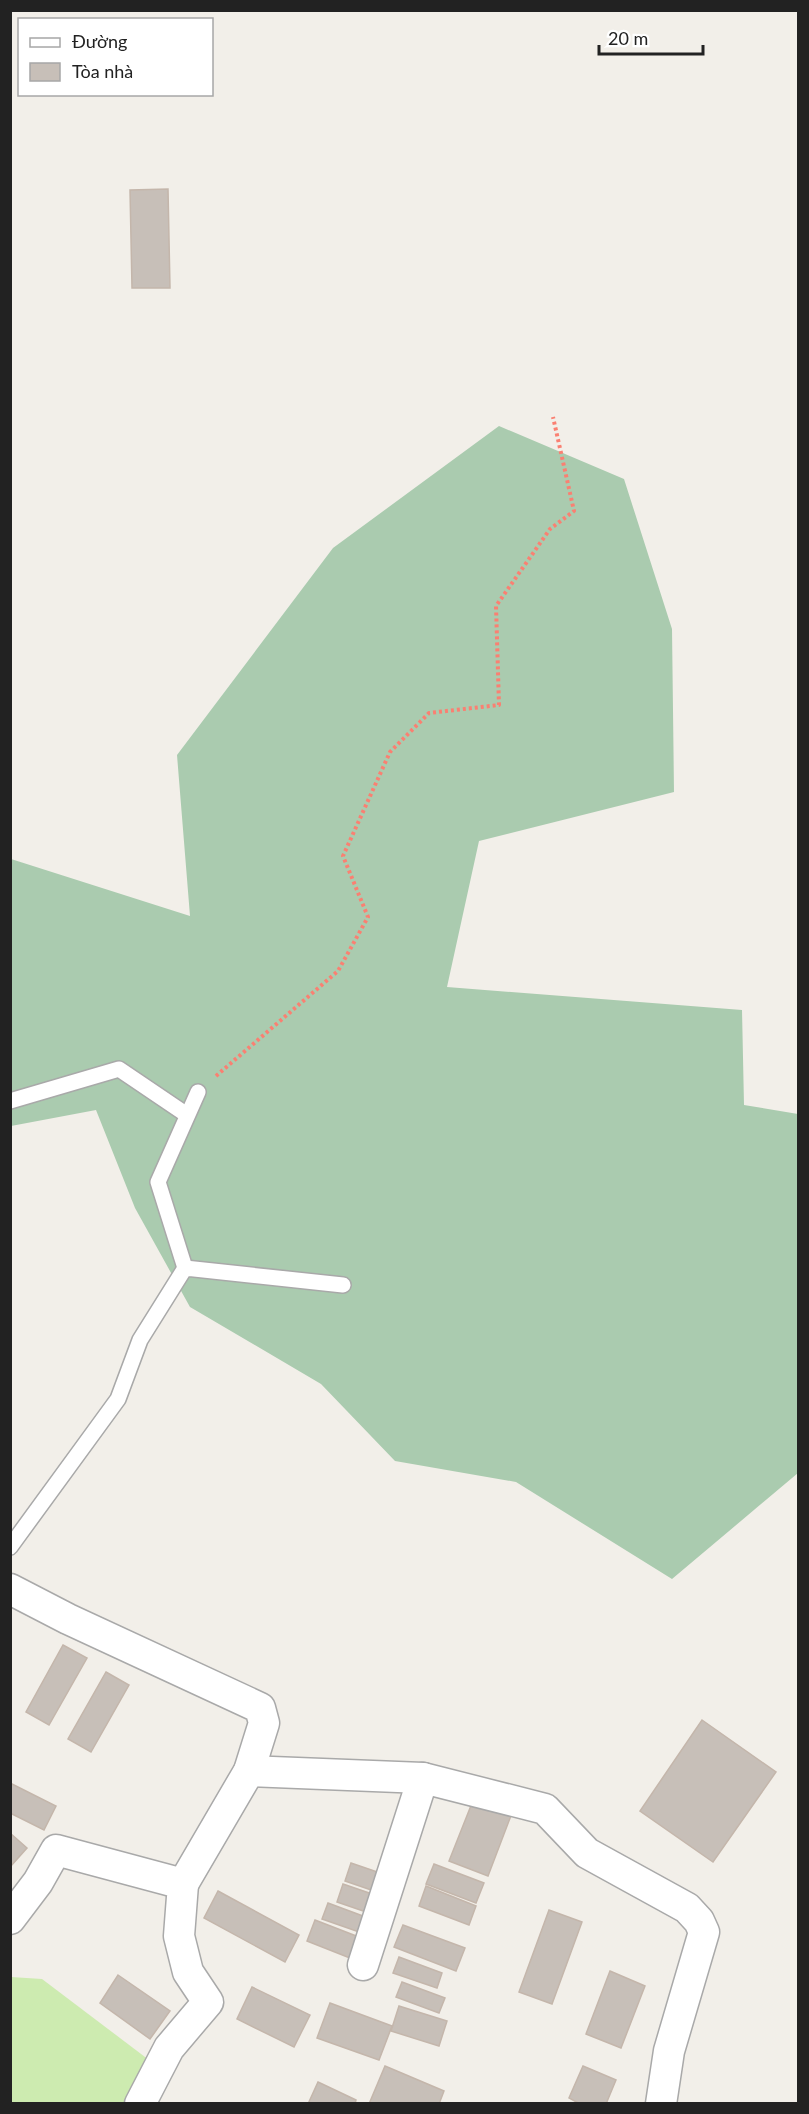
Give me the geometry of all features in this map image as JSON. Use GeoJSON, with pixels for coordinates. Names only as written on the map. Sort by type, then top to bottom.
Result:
{"type":"FeatureCollection","features":[{"type":"Feature","properties":{"kind":"street"},"geometry":{"type":"LineString","coordinates":[[10,1589],[68,1619],[260,1708],[264,1723],[249,1771],[183,1884],[178,1936],[188,1972],[208,2002],[169,2048],[140,2103]]}},
{"type":"Feature","properties":{"kind":"street"},"geometry":{"type":"LineString","coordinates":[[249,1771],[423,1778],[545,1809],[587,1853],[687,1908],[699,1921],[704,1932],[669,2051],[661,2103]]}},
{"type":"Feature","properties":{"kind":"street"},"geometry":{"type":"LineString","coordinates":[[363,1965],[423,1778]]}},
{"type":"Feature","properties":{"kind":"street"},"geometry":{"type":"LineString","coordinates":[[10,1919],[38,1881],[56,1850],[183,1884]]}},
{"type":"Feature","properties":{"kind":"lane"},"geometry":{"type":"LineString","coordinates":[[10,1101],[119,1069],[187,1115]]}},
{"type":"Feature","properties":{"kind":"lane"},"geometry":{"type":"LineString","coordinates":[[10,1547],[118,1399],[140,1340],[185,1268],[158,1182],[198,1092]]}},
{"type":"Feature","properties":{"kind":"lane"},"geometry":{"type":"LineString","coordinates":[[185,1268],[343,1285]]}},
{"type":"Feature","properties":{"kind":"path"},"geometry":{"type":"LineString","coordinates":[[198,1092],[338,971],[368,917],[343,856],[390,752],[429,713],[499,705],[496,606],[550,529],[574,511],[553,417]]}},
{"type":"Feature","properties":{"kind":"green space"},"geometry":{"type":"Polygon","coordinates":[[[499,426],[624,479],[672,629],[674,792],[479,841],[447,987],[742,1010],[744,1105],[798,1114],[798,1473],[672,1579],[516,1482],[395,1461],[321,1384],[190,1307],[135,1208],[96,1110],[11,1126],[11,859],[190,916],[177,755],[333,548],[499,426]]]}},
{"type":"Feature","properties":{"kind":"green space"},"geometry":{"type":"Polygon","coordinates":[[[11,1977],[42,1979],[149,2060],[130,2103],[11,2104],[11,1977]]]}},
{"type":"Feature","properties":{"kind":"building"},"geometry":{"type":"Polygon","coordinates":[[[168,189],[170,288],[132,288],[130,190],[168,189]]]}},
{"type":"Feature","properties":{"kind":"building"},"geometry":{"type":"Polygon","coordinates":[[[63,1645],[87,1658],[49,1725],[26,1712],[63,1645]]]}},
{"type":"Feature","properties":{"kind":"building"},"geometry":{"type":"Polygon","coordinates":[[[106,1672],[129,1685],[91,1752],[68,1739],[106,1672]]]}},
{"type":"Feature","properties":{"kind":"building"},"geometry":{"type":"Polygon","coordinates":[[[702,1720],[776,1772],[713,1862],[640,1811],[702,1720]]]}},
{"type":"Feature","properties":{"kind":"building"},"geometry":{"type":"Polygon","coordinates":[[[10,1783],[56,1806],[44,1830],[10,1813],[10,1783]]]}},
{"type":"Feature","properties":{"kind":"building"},"geometry":{"type":"Polygon","coordinates":[[[474,1798],[512,1813],[488,1876],[449,1861],[474,1798]]]}},
{"type":"Feature","properties":{"kind":"building"},"geometry":{"type":"Polygon","coordinates":[[[10,1833],[27,1848],[10,1867],[10,1833]]]}},
{"type":"Feature","properties":{"kind":"building"},"geometry":{"type":"Polygon","coordinates":[[[351,1863],[386,1875],[380,1893],[345,1881],[351,1863]]]}},
{"type":"Feature","properties":{"kind":"building"},"geometry":{"type":"Polygon","coordinates":[[[434,1864],[484,1883],[476,1903],[426,1884],[434,1864]]]}},
{"type":"Feature","properties":{"kind":"building"},"geometry":{"type":"Polygon","coordinates":[[[343,1884],[378,1896],[372,1914],[337,1902],[343,1884]]]}},
{"type":"Feature","properties":{"kind":"building"},"geometry":{"type":"Polygon","coordinates":[[[426,1886],[476,1906],[469,1925],[419,1906],[426,1886]]]}},
{"type":"Feature","properties":{"kind":"building"},"geometry":{"type":"Polygon","coordinates":[[[218,1891],[299,1935],[285,1962],[204,1918],[218,1891]]]}},
{"type":"Feature","properties":{"kind":"building"},"geometry":{"type":"Polygon","coordinates":[[[328,1903],[371,1919],[365,1934],[322,1919],[328,1903]]]}},
{"type":"Feature","properties":{"kind":"building"},"geometry":{"type":"Polygon","coordinates":[[[549,1910],[582,1922],[552,2004],[519,1992],[549,1910]]]}},
{"type":"Feature","properties":{"kind":"building"},"geometry":{"type":"Polygon","coordinates":[[[315,1920],[364,1939],[355,1960],[307,1941],[315,1920]]]}},
{"type":"Feature","properties":{"kind":"building"},"geometry":{"type":"Polygon","coordinates":[[[403,1925],[465,1948],[456,1971],[394,1947],[403,1925]]]}},
{"type":"Feature","properties":{"kind":"building"},"geometry":{"type":"Polygon","coordinates":[[[399,1957],[442,1973],[437,1988],[393,1973],[399,1957]]]}},
{"type":"Feature","properties":{"kind":"building"},"geometry":{"type":"Polygon","coordinates":[[[610,1971],[645,1986],[621,2048],[586,2034],[610,1971]]]}},
{"type":"Feature","properties":{"kind":"building"},"geometry":{"type":"Polygon","coordinates":[[[118,1975],[170,2011],[150,2039],[100,2003],[118,1975]]]}},
{"type":"Feature","properties":{"kind":"building"},"geometry":{"type":"Polygon","coordinates":[[[402,1982],[445,1998],[439,2013],[396,1997],[402,1982]]]}},
{"type":"Feature","properties":{"kind":"building"},"geometry":{"type":"Polygon","coordinates":[[[252,1987],[310,2015],[294,2047],[237,2019],[252,1987]]]}},
{"type":"Feature","properties":{"kind":"building"},"geometry":{"type":"Polygon","coordinates":[[[330,2003],[392,2026],[379,2060],[317,2038],[330,2003]]]}},
{"type":"Feature","properties":{"kind":"building"},"geometry":{"type":"Polygon","coordinates":[[[399,2006],[447,2021],[439,2046],[391,2031],[399,2006]]]}},
{"type":"Feature","properties":{"kind":"building"},"geometry":{"type":"Polygon","coordinates":[[[385,2066],[444,2091],[439,2104],[369,2104],[385,2066]]]}},
{"type":"Feature","properties":{"kind":"building"},"geometry":{"type":"Polygon","coordinates":[[[583,2066],[616,2080],[606,2104],[580,2104],[569,2098],[583,2066]]]}},
{"type":"Feature","properties":{"kind":"building"},"geometry":{"type":"Polygon","coordinates":[[[318,2082],[356,2100],[355,2104],[308,2104],[318,2082]]]}}]}
